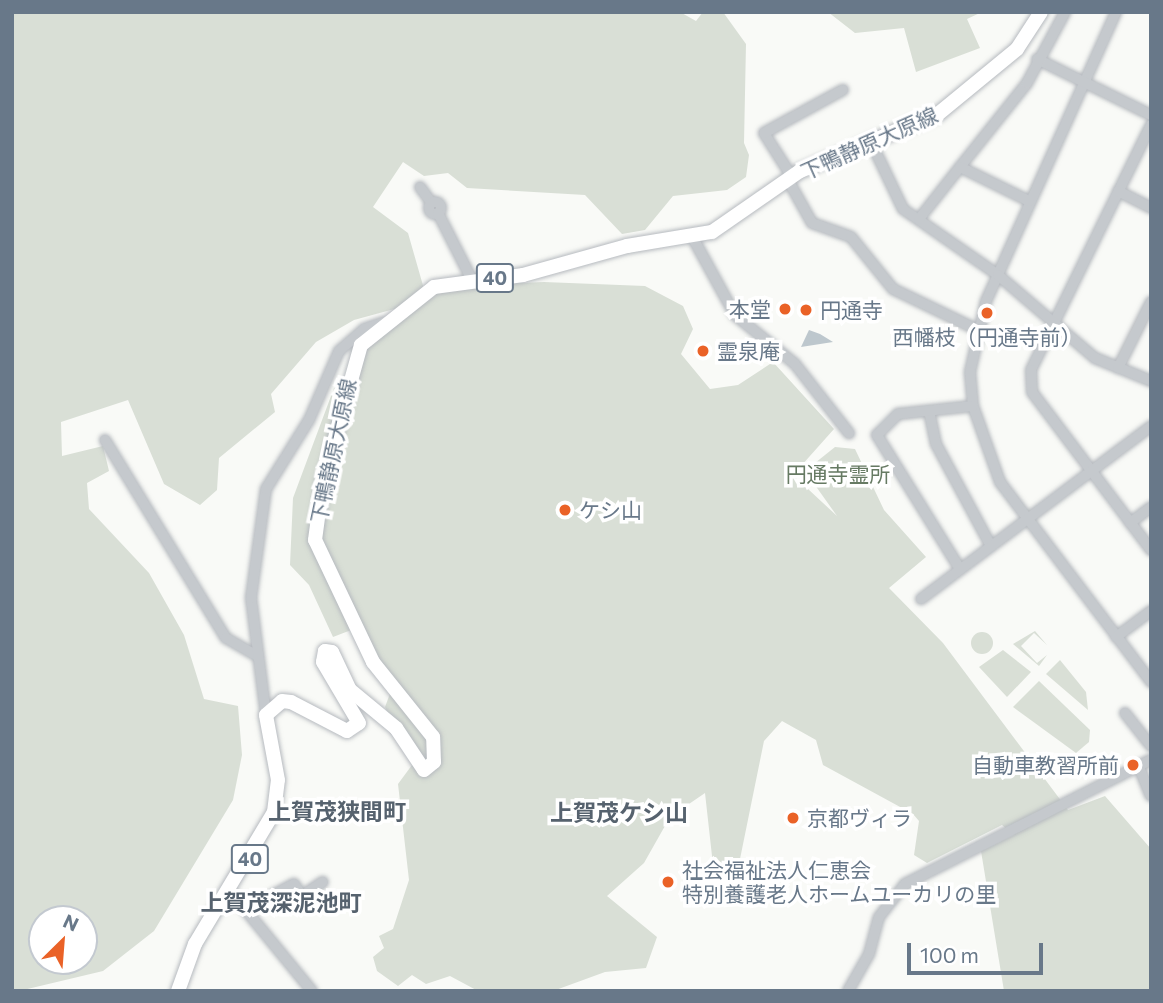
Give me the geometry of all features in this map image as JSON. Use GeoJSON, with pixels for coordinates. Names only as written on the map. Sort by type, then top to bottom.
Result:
{"type":"FeatureCollection","features":[{"type":"Feature","properties":{"kind":"main road","name":"下鴨静原大原線"},"geometry":{"type":"LineString","coordinates":[[266,715],[282,701],[291,702],[347,731],[356,728],[323,662],[329,650],[351,690],[396,728],[418,764],[428,771],[434,762],[433,737],[373,663],[315,540],[352,360],[384,322],[434,287],[523,275],[631,245],[694,240],[790,179],[919,124],[968,92],[1017,48],[1041,12]]}},
{"type":"Feature","properties":{"kind":"main road","name":"40"},"geometry":{"type":"LineString","coordinates":[[178,991],[195,944],[231,892],[278,794],[266,715]]}},
{"type":"Feature","properties":{"kind":"street"},"geometry":{"type":"LineString","coordinates":[[919,219],[1027,83],[1037,59],[1065,12]]}},
{"type":"Feature","properties":{"kind":"street"},"geometry":{"type":"LineString","coordinates":[[1116,12],[1029,201],[976,329],[972,406],[991,464],[1028,519],[1151,682]]}},
{"type":"Feature","properties":{"kind":"street"},"geometry":{"type":"LineString","coordinates":[[1037,59],[1151,115]]}},
{"type":"Feature","properties":{"kind":"street"},"geometry":{"type":"LineString","coordinates":[[843,90],[764,133],[812,223],[851,237],[893,289],[976,329]]}},
{"type":"Feature","properties":{"kind":"street"},"geometry":{"type":"LineString","coordinates":[[1151,125],[1031,370],[1032,392],[1151,550]]}},
{"type":"Feature","properties":{"kind":"street"},"geometry":{"type":"LineString","coordinates":[[872,144],[903,209],[998,275],[1055,320],[1095,358],[1151,381]]}},
{"type":"Feature","properties":{"kind":"street"},"geometry":{"type":"LineString","coordinates":[[960,167],[1029,201]]}},
{"type":"Feature","properties":{"kind":"street"},"geometry":{"type":"LineString","coordinates":[[419,187],[431,202],[440,204],[438,213],[472,280]]}},
{"type":"Feature","properties":{"kind":"street"},"geometry":{"type":"LineString","coordinates":[[1118,191],[1151,208]]}},
{"type":"Feature","properties":{"kind":"street"},"geometry":{"type":"LineString","coordinates":[[694,240],[735,316],[795,364],[849,433]]}},
{"type":"Feature","properties":{"kind":"street"},"geometry":{"type":"LineString","coordinates":[[1118,368],[1151,302]]}},
{"type":"Feature","properties":{"kind":"street"},"geometry":{"type":"LineString","coordinates":[[266,715],[257,656],[252,564],[266,489],[309,420],[339,351],[364,329],[384,322]]}},
{"type":"Feature","properties":{"kind":"street"},"geometry":{"type":"LineString","coordinates":[[960,569],[877,440],[898,414],[972,406]]}},
{"type":"Feature","properties":{"kind":"street"},"geometry":{"type":"LineString","coordinates":[[929,411],[936,443],[991,546]]}},
{"type":"Feature","properties":{"kind":"street"},"geometry":{"type":"LineString","coordinates":[[921,599],[1151,426]]}},
{"type":"Feature","properties":{"kind":"street"},"geometry":{"type":"LineString","coordinates":[[105,440],[226,638],[257,656]]}},
{"type":"Feature","properties":{"kind":"street"},"geometry":{"type":"LineString","coordinates":[[1130,523],[1151,507]]}},
{"type":"Feature","properties":{"kind":"street"},"geometry":{"type":"LineString","coordinates":[[1116,637],[1151,611]]}},
{"type":"Feature","properties":{"kind":"street"},"geometry":{"type":"LineString","coordinates":[[1125,713],[1151,746]]}},
{"type":"Feature","properties":{"kind":"street"},"geometry":{"type":"LineString","coordinates":[[848,991],[869,954],[879,917],[905,884],[1151,761]]}},
{"type":"Feature","properties":{"kind":"street"},"geometry":{"type":"LineString","coordinates":[[1139,766],[1151,796]]}},
{"type":"Feature","properties":{"kind":"street"},"geometry":{"type":"LineString","coordinates":[[249,908],[294,884],[302,896],[323,882]]}},
{"type":"Feature","properties":{"kind":"street"},"geometry":{"type":"LineString","coordinates":[[231,892],[249,908],[312,991]]}},
{"type":"Feature","properties":{"kind":"green space"},"geometry":{"type":"Polygon","coordinates":[[[12,12],[680,12],[696,21],[703,12],[723,12],[746,44],[744,143],[749,155],[746,177],[727,190],[673,196],[645,230],[622,234],[585,195],[467,188],[448,173],[424,176],[403,162],[373,207],[408,233],[424,289],[409,305],[354,320],[316,342],[271,394],[275,412],[219,458],[217,490],[200,505],[164,484],[128,400],[61,422],[62,456],[103,446],[109,471],[87,483],[89,509],[149,573],[184,635],[204,699],[238,706],[242,755],[233,800],[154,931],[98,972],[98,905],[28,905],[28,975],[86,975],[12,991],[12,12]]]}},
{"type":"Feature","properties":{"kind":"green space"},"geometry":{"type":"Polygon","coordinates":[[[828,12],[982,12],[967,19],[980,48],[916,72],[904,28],[855,33],[828,12]]]}},
{"type":"Feature","properties":{"kind":"green space","name":"円通寺霊所"},"geometry":{"type":"Polygon","coordinates":[[[544,282],[645,286],[683,306],[693,329],[681,354],[710,389],[738,385],[773,362],[834,429],[793,475],[837,516],[805,471],[835,447],[855,449],[884,510],[926,557],[889,588],[943,643],[1068,810],[1105,796],[1151,849],[1151,991],[1004,991],[981,851],[1014,835],[1002,825],[927,863],[914,855],[919,821],[913,814],[823,765],[816,740],[782,721],[764,741],[740,859],[728,876],[714,874],[705,793],[670,817],[644,863],[607,896],[657,937],[646,968],[605,972],[553,991],[478,991],[450,976],[426,984],[412,975],[398,986],[377,971],[373,957],[384,948],[379,936],[393,929],[409,880],[398,784],[412,765],[385,707],[394,683],[359,627],[333,637],[309,585],[290,565],[293,498],[334,388],[356,376],[366,349],[447,286],[544,282]]]}},
{"type":"Feature","properties":{"kind":"green space"},"geometry":{"type":"Polygon","coordinates":[[[1035,631],[1047,645],[1034,633],[1021,646],[1037,663],[1047,655],[1039,666],[1013,644],[1035,631]]]}},
{"type":"Feature","properties":{"kind":"green space"},"geometry":{"type":"Polygon","coordinates":[[[982,632],[990,635],[993,643],[990,651],[982,654],[974,651],[971,643],[974,635],[982,632]]]}},
{"type":"Feature","properties":{"kind":"green space"},"geometry":{"type":"Polygon","coordinates":[[[1003,650],[1031,672],[1007,697],[979,667],[1003,650]]]}},
{"type":"Feature","properties":{"kind":"green space"},"geometry":{"type":"Polygon","coordinates":[[[1060,660],[1086,692],[1088,710],[1046,674],[1060,660]]]}},
{"type":"Feature","properties":{"kind":"green space"},"geometry":{"type":"Polygon","coordinates":[[[1039,681],[1090,730],[1089,742],[1076,753],[1013,707],[1039,681]]]}},
{"type":"Feature","properties":{"kind":"shaded area"},"geometry":{"type":"Polygon","coordinates":[[[809,330],[820,334],[833,342],[801,347],[809,330]]]}},
{"type":"Feature","properties":{"kind":"place","name":"本堂"},"geometry":{"type":"Point","coordinates":[785,309]}},
{"type":"Feature","properties":{"kind":"place","name":"円通寺"},"geometry":{"type":"Point","coordinates":[806,310]}},
{"type":"Feature","properties":{"kind":"place","name":"西幡枝（円通寺前）"},"geometry":{"type":"Point","coordinates":[987,313]}},
{"type":"Feature","properties":{"kind":"place","name":"霊泉庵"},"geometry":{"type":"Point","coordinates":[703,351]}},
{"type":"Feature","properties":{"kind":"place","name":"ケシ山"},"geometry":{"type":"Point","coordinates":[565,510]}},
{"type":"Feature","properties":{"kind":"place","name":"自動車教習所前"},"geometry":{"type":"Point","coordinates":[1133,765]}},
{"type":"Feature","properties":{"kind":"place","name":"京都ヴィラ"},"geometry":{"type":"Point","coordinates":[793,818]}},
{"type":"Feature","properties":{"kind":"place","name":"社会福祉法人仁恵会 特別養護老人ホームユーカリの里"},"geometry":{"type":"Point","coordinates":[668,882]}},
{"type":"Feature","properties":{"kind":"district","name":"上賀茂狭間町"},"geometry":{"type":"Point","coordinates":[337,811]}},
{"type":"Feature","properties":{"kind":"district","name":"上賀茂ケシ山"},"geometry":{"type":"Point","coordinates":[619,812]}},
{"type":"Feature","properties":{"kind":"district","name":"上賀茂深泥池町"},"geometry":{"type":"Point","coordinates":[281,902]}}]}
